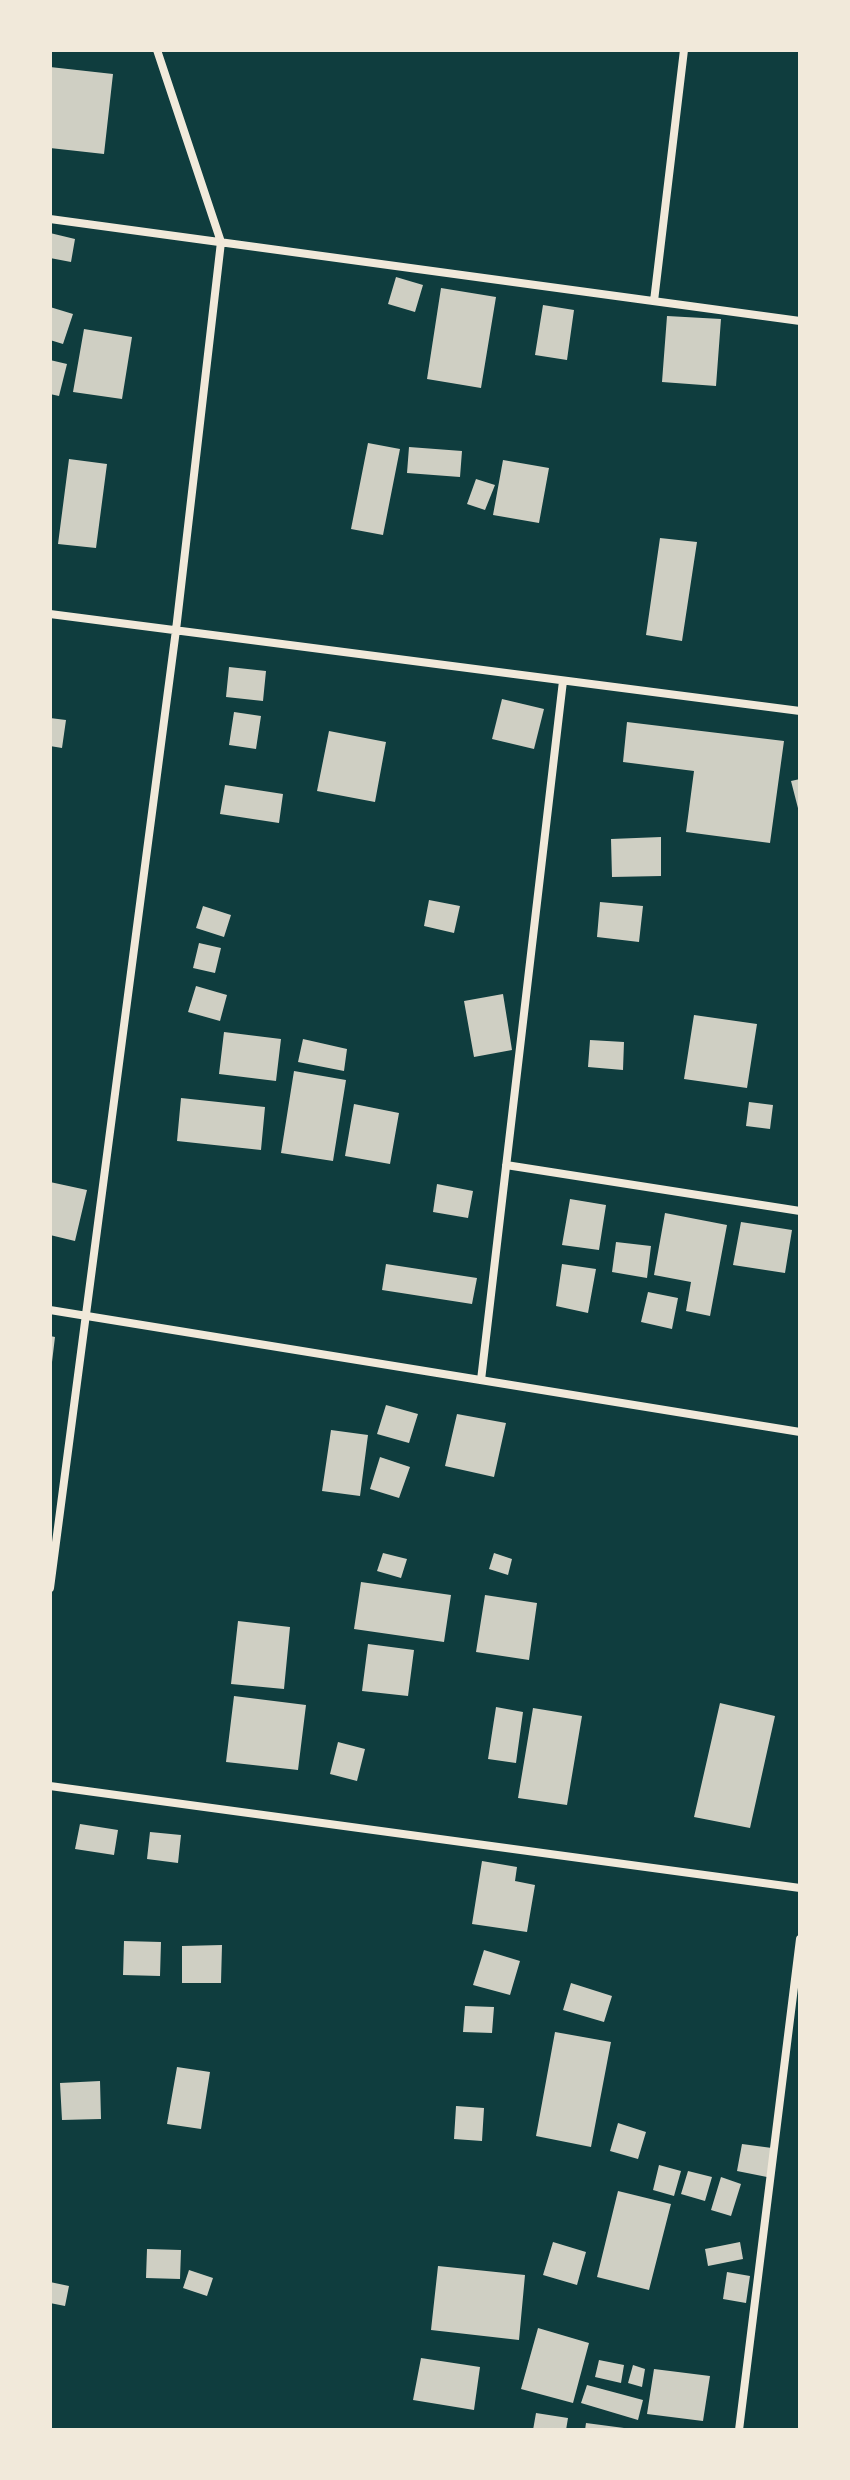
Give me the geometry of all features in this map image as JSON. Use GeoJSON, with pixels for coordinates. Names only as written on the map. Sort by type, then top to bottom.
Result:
{"type":"FeatureCollection","features":[{"type":"Feature","properties":{"kind":"street"},"geometry":{"type":"LineString","coordinates":[[50,1588],[176,630],[221,242],[157,50]]}},
{"type":"Feature","properties":{"kind":"street"},"geometry":{"type":"LineString","coordinates":[[654,301],[684,50]]}},
{"type":"Feature","properties":{"kind":"street"},"geometry":{"type":"LineString","coordinates":[[50,219],[800,321]]}},
{"type":"Feature","properties":{"kind":"street"},"geometry":{"type":"LineString","coordinates":[[50,614],[800,711]]}},
{"type":"Feature","properties":{"kind":"street"},"geometry":{"type":"LineString","coordinates":[[481,1380],[563,681]]}},
{"type":"Feature","properties":{"kind":"street"},"geometry":{"type":"LineString","coordinates":[[506,1165],[800,1211]]}},
{"type":"Feature","properties":{"kind":"street"},"geometry":{"type":"LineString","coordinates":[[50,1310],[800,1432]]}},
{"type":"Feature","properties":{"kind":"street"},"geometry":{"type":"LineString","coordinates":[[50,1786],[800,1888]]}},
{"type":"Feature","properties":{"kind":"street"},"geometry":{"type":"LineString","coordinates":[[739,2430],[800,1939]]}},
{"type":"Feature","properties":{"kind":"building"},"geometry":{"type":"Polygon","coordinates":[[[50,67],[113,74],[104,154],[50,148],[50,67]]]}},
{"type":"Feature","properties":{"kind":"building"},"geometry":{"type":"Polygon","coordinates":[[[50,233],[75,239],[71,262],[50,258],[50,233]]]}},
{"type":"Feature","properties":{"kind":"building"},"geometry":{"type":"Polygon","coordinates":[[[396,277],[423,285],[415,312],[388,304],[396,277]]]}},
{"type":"Feature","properties":{"kind":"building"},"geometry":{"type":"Polygon","coordinates":[[[441,288],[496,297],[481,388],[427,379],[441,288]]]}},
{"type":"Feature","properties":{"kind":"building"},"geometry":{"type":"Polygon","coordinates":[[[543,305],[574,310],[567,360],[535,355],[543,305]]]}},
{"type":"Feature","properties":{"kind":"building"},"geometry":{"type":"Polygon","coordinates":[[[50,307],[73,314],[63,344],[50,340],[50,307]]]}},
{"type":"Feature","properties":{"kind":"building"},"geometry":{"type":"Polygon","coordinates":[[[667,316],[721,319],[716,386],[662,382],[667,316]]]}},
{"type":"Feature","properties":{"kind":"building"},"geometry":{"type":"Polygon","coordinates":[[[84,329],[132,337],[122,399],[73,392],[84,329]]]}},
{"type":"Feature","properties":{"kind":"building"},"geometry":{"type":"Polygon","coordinates":[[[50,360],[67,364],[59,396],[50,394],[50,360]]]}},
{"type":"Feature","properties":{"kind":"building"},"geometry":{"type":"Polygon","coordinates":[[[368,443],[400,449],[383,535],[351,529],[368,443]]]}},
{"type":"Feature","properties":{"kind":"building"},"geometry":{"type":"Polygon","coordinates":[[[409,447],[462,451],[460,477],[407,473],[409,447]]]}},
{"type":"Feature","properties":{"kind":"building"},"geometry":{"type":"Polygon","coordinates":[[[69,459],[107,464],[96,548],[58,544],[69,459]]]}},
{"type":"Feature","properties":{"kind":"building"},"geometry":{"type":"Polygon","coordinates":[[[503,460],[549,468],[539,523],[493,515],[503,460]]]}},
{"type":"Feature","properties":{"kind":"building"},"geometry":{"type":"Polygon","coordinates":[[[476,479],[495,485],[485,510],[467,504],[476,479]]]}},
{"type":"Feature","properties":{"kind":"building"},"geometry":{"type":"Polygon","coordinates":[[[660,538],[697,542],[682,641],[646,635],[660,538]]]}},
{"type":"Feature","properties":{"kind":"building"},"geometry":{"type":"Polygon","coordinates":[[[229,667],[266,671],[263,701],[226,697],[229,667]]]}},
{"type":"Feature","properties":{"kind":"building"},"geometry":{"type":"Polygon","coordinates":[[[502,699],[544,709],[534,749],[492,739],[502,699]]]}},
{"type":"Feature","properties":{"kind":"building"},"geometry":{"type":"Polygon","coordinates":[[[234,712],[261,716],[256,749],[229,745],[234,712]]]}},
{"type":"Feature","properties":{"kind":"building"},"geometry":{"type":"Polygon","coordinates":[[[50,718],[66,720],[62,748],[50,746],[50,718]]]}},
{"type":"Feature","properties":{"kind":"building"},"geometry":{"type":"Polygon","coordinates":[[[627,722],[784,741],[770,843],[686,832],[694,771],[623,762],[627,722]]]}},
{"type":"Feature","properties":{"kind":"building"},"geometry":{"type":"Polygon","coordinates":[[[329,731],[386,742],[375,802],[317,791],[329,731]]]}},
{"type":"Feature","properties":{"kind":"building"},"geometry":{"type":"Polygon","coordinates":[[[800,779],[800,812],[799,812],[791,781],[800,779]]]}},
{"type":"Feature","properties":{"kind":"building"},"geometry":{"type":"Polygon","coordinates":[[[225,785],[283,794],[279,823],[220,814],[225,785]]]}},
{"type":"Feature","properties":{"kind":"building"},"geometry":{"type":"Polygon","coordinates":[[[661,837],[661,876],[612,877],[611,839],[661,837]]]}},
{"type":"Feature","properties":{"kind":"building"},"geometry":{"type":"Polygon","coordinates":[[[429,900],[460,906],[454,933],[424,926],[429,900]]]}},
{"type":"Feature","properties":{"kind":"building"},"geometry":{"type":"Polygon","coordinates":[[[600,902],[643,906],[639,942],[597,937],[600,902]]]}},
{"type":"Feature","properties":{"kind":"building"},"geometry":{"type":"Polygon","coordinates":[[[203,906],[231,915],[224,937],[196,928],[203,906]]]}},
{"type":"Feature","properties":{"kind":"building"},"geometry":{"type":"Polygon","coordinates":[[[199,943],[221,948],[215,973],[193,968],[199,943]]]}},
{"type":"Feature","properties":{"kind":"building"},"geometry":{"type":"Polygon","coordinates":[[[196,986],[227,995],[220,1021],[188,1012],[196,986]]]}},
{"type":"Feature","properties":{"kind":"building"},"geometry":{"type":"Polygon","coordinates":[[[503,994],[512,1050],[474,1057],[464,1001],[503,994]]]}},
{"type":"Feature","properties":{"kind":"building"},"geometry":{"type":"Polygon","coordinates":[[[694,1015],[757,1024],[747,1088],[684,1079],[694,1015]]]}},
{"type":"Feature","properties":{"kind":"building"},"geometry":{"type":"Polygon","coordinates":[[[224,1032],[281,1039],[276,1081],[219,1074],[224,1032]]]}},
{"type":"Feature","properties":{"kind":"building"},"geometry":{"type":"Polygon","coordinates":[[[303,1039],[347,1049],[344,1071],[298,1062],[303,1039]]]}},
{"type":"Feature","properties":{"kind":"building"},"geometry":{"type":"Polygon","coordinates":[[[590,1040],[624,1042],[623,1070],[588,1067],[590,1040]]]}},
{"type":"Feature","properties":{"kind":"building"},"geometry":{"type":"Polygon","coordinates":[[[294,1071],[346,1080],[333,1161],[281,1153],[294,1071]]]}},
{"type":"Feature","properties":{"kind":"building"},"geometry":{"type":"Polygon","coordinates":[[[181,1098],[265,1107],[261,1150],[177,1141],[181,1098]]]}},
{"type":"Feature","properties":{"kind":"building"},"geometry":{"type":"Polygon","coordinates":[[[749,1102],[773,1105],[770,1129],[746,1126],[749,1102]]]}},
{"type":"Feature","properties":{"kind":"building"},"geometry":{"type":"Polygon","coordinates":[[[354,1104],[399,1113],[390,1164],[345,1156],[354,1104]]]}},
{"type":"Feature","properties":{"kind":"building"},"geometry":{"type":"Polygon","coordinates":[[[50,1182],[87,1190],[75,1241],[50,1235],[50,1182]]]}},
{"type":"Feature","properties":{"kind":"building"},"geometry":{"type":"Polygon","coordinates":[[[437,1184],[473,1191],[468,1218],[433,1212],[437,1184]]]}},
{"type":"Feature","properties":{"kind":"building"},"geometry":{"type":"Polygon","coordinates":[[[570,1199],[606,1205],[599,1250],[562,1245],[570,1199]]]}},
{"type":"Feature","properties":{"kind":"building"},"geometry":{"type":"Polygon","coordinates":[[[665,1213],[727,1225],[710,1316],[686,1311],[691,1282],[654,1275],[665,1213]]]}},
{"type":"Feature","properties":{"kind":"building"},"geometry":{"type":"Polygon","coordinates":[[[741,1222],[792,1230],[785,1273],[733,1265],[741,1222]]]}},
{"type":"Feature","properties":{"kind":"building"},"geometry":{"type":"Polygon","coordinates":[[[616,1242],[651,1246],[647,1278],[612,1272],[616,1242]]]}},
{"type":"Feature","properties":{"kind":"building"},"geometry":{"type":"Polygon","coordinates":[[[386,1264],[477,1278],[472,1304],[382,1290],[386,1264]]]}},
{"type":"Feature","properties":{"kind":"building"},"geometry":{"type":"Polygon","coordinates":[[[562,1264],[596,1269],[588,1313],[556,1306],[562,1264]]]}},
{"type":"Feature","properties":{"kind":"building"},"geometry":{"type":"Polygon","coordinates":[[[648,1292],[678,1298],[672,1329],[641,1322],[648,1292]]]}},
{"type":"Feature","properties":{"kind":"building"},"geometry":{"type":"Polygon","coordinates":[[[50,1336],[55,1337],[52,1362],[50,1362],[50,1336]]]}},
{"type":"Feature","properties":{"kind":"building"},"geometry":{"type":"Polygon","coordinates":[[[386,1405],[418,1414],[409,1443],[377,1434],[386,1405]]]}},
{"type":"Feature","properties":{"kind":"building"},"geometry":{"type":"Polygon","coordinates":[[[457,1414],[506,1423],[494,1477],[445,1466],[457,1414]]]}},
{"type":"Feature","properties":{"kind":"building"},"geometry":{"type":"Polygon","coordinates":[[[331,1430],[368,1435],[360,1496],[322,1491],[331,1430]]]}},
{"type":"Feature","properties":{"kind":"building"},"geometry":{"type":"Polygon","coordinates":[[[380,1457],[410,1467],[399,1498],[370,1489],[380,1457]]]}},
{"type":"Feature","properties":{"kind":"building"},"geometry":{"type":"Polygon","coordinates":[[[383,1553],[407,1559],[401,1578],[377,1571],[383,1553]]]}},
{"type":"Feature","properties":{"kind":"building"},"geometry":{"type":"Polygon","coordinates":[[[494,1553],[512,1559],[508,1575],[489,1569],[494,1553]]]}},
{"type":"Feature","properties":{"kind":"building"},"geometry":{"type":"Polygon","coordinates":[[[361,1582],[451,1595],[444,1642],[354,1629],[361,1582]]]}},
{"type":"Feature","properties":{"kind":"building"},"geometry":{"type":"Polygon","coordinates":[[[485,1595],[537,1603],[529,1660],[476,1652],[485,1595]]]}},
{"type":"Feature","properties":{"kind":"building"},"geometry":{"type":"Polygon","coordinates":[[[238,1621],[290,1627],[284,1689],[231,1684],[238,1621]]]}},
{"type":"Feature","properties":{"kind":"building"},"geometry":{"type":"Polygon","coordinates":[[[368,1644],[414,1650],[408,1696],[362,1691],[368,1644]]]}},
{"type":"Feature","properties":{"kind":"building"},"geometry":{"type":"Polygon","coordinates":[[[234,1696],[306,1705],[298,1770],[226,1762],[234,1696]]]}},
{"type":"Feature","properties":{"kind":"building"},"geometry":{"type":"Polygon","coordinates":[[[720,1703],[775,1716],[750,1828],[694,1817],[720,1703]]]}},
{"type":"Feature","properties":{"kind":"building"},"geometry":{"type":"Polygon","coordinates":[[[496,1707],[523,1712],[516,1763],[488,1759],[496,1707]]]}},
{"type":"Feature","properties":{"kind":"building"},"geometry":{"type":"Polygon","coordinates":[[[533,1708],[582,1716],[567,1805],[518,1798],[533,1708]]]}},
{"type":"Feature","properties":{"kind":"building"},"geometry":{"type":"Polygon","coordinates":[[[338,1742],[365,1749],[357,1781],[330,1774],[338,1742]]]}},
{"type":"Feature","properties":{"kind":"building"},"geometry":{"type":"Polygon","coordinates":[[[80,1824],[118,1830],[114,1855],[75,1849],[80,1824]]]}},
{"type":"Feature","properties":{"kind":"building"},"geometry":{"type":"Polygon","coordinates":[[[150,1832],[181,1835],[178,1863],[147,1859],[150,1832]]]}},
{"type":"Feature","properties":{"kind":"building"},"geometry":{"type":"Polygon","coordinates":[[[482,1861],[517,1867],[515,1881],[535,1885],[527,1932],[472,1924],[482,1861]]]}},
{"type":"Feature","properties":{"kind":"building"},"geometry":{"type":"Polygon","coordinates":[[[124,1941],[161,1942],[160,1976],[123,1975],[124,1941]]]}},
{"type":"Feature","properties":{"kind":"building"},"geometry":{"type":"Polygon","coordinates":[[[222,1945],[221,1983],[182,1983],[182,1946],[222,1945]]]}},
{"type":"Feature","properties":{"kind":"building"},"geometry":{"type":"Polygon","coordinates":[[[484,1950],[520,1961],[510,1995],[473,1985],[484,1950]]]}},
{"type":"Feature","properties":{"kind":"building"},"geometry":{"type":"Polygon","coordinates":[[[571,1983],[612,1996],[604,2022],[563,2010],[571,1983]]]}},
{"type":"Feature","properties":{"kind":"building"},"geometry":{"type":"Polygon","coordinates":[[[465,2006],[494,2007],[492,2033],[463,2032],[465,2006]]]}},
{"type":"Feature","properties":{"kind":"building"},"geometry":{"type":"Polygon","coordinates":[[[555,2032],[611,2042],[591,2147],[536,2136],[555,2032]]]}},
{"type":"Feature","properties":{"kind":"building"},"geometry":{"type":"Polygon","coordinates":[[[177,2067],[210,2072],[201,2129],[167,2124],[177,2067]]]}},
{"type":"Feature","properties":{"kind":"building"},"geometry":{"type":"Polygon","coordinates":[[[100,2081],[101,2119],[62,2120],[60,2083],[100,2081]]]}},
{"type":"Feature","properties":{"kind":"building"},"geometry":{"type":"Polygon","coordinates":[[[456,2106],[484,2108],[482,2141],[454,2139],[456,2106]]]}},
{"type":"Feature","properties":{"kind":"building"},"geometry":{"type":"Polygon","coordinates":[[[618,2123],[646,2132],[638,2159],[610,2151],[618,2123]]]}},
{"type":"Feature","properties":{"kind":"building"},"geometry":{"type":"Polygon","coordinates":[[[742,2144],[772,2148],[767,2177],[737,2171],[742,2144]]]}},
{"type":"Feature","properties":{"kind":"building"},"geometry":{"type":"Polygon","coordinates":[[[659,2165],[681,2171],[674,2196],[653,2190],[659,2165]]]}},
{"type":"Feature","properties":{"kind":"building"},"geometry":{"type":"Polygon","coordinates":[[[688,2171],[712,2177],[705,2201],[681,2194],[688,2171]]]}},
{"type":"Feature","properties":{"kind":"building"},"geometry":{"type":"Polygon","coordinates":[[[721,2177],[741,2184],[731,2216],[711,2210],[721,2177]]]}},
{"type":"Feature","properties":{"kind":"building"},"geometry":{"type":"Polygon","coordinates":[[[618,2191],[671,2204],[649,2290],[597,2277],[618,2191]]]}},
{"type":"Feature","properties":{"kind":"building"},"geometry":{"type":"Polygon","coordinates":[[[553,2242],[586,2252],[577,2285],[543,2275],[553,2242]]]}},
{"type":"Feature","properties":{"kind":"building"},"geometry":{"type":"Polygon","coordinates":[[[740,2242],[743,2259],[708,2266],[705,2249],[740,2242]]]}},
{"type":"Feature","properties":{"kind":"building"},"geometry":{"type":"Polygon","coordinates":[[[147,2249],[181,2250],[180,2279],[146,2278],[147,2249]]]}},
{"type":"Feature","properties":{"kind":"building"},"geometry":{"type":"Polygon","coordinates":[[[438,2266],[525,2275],[519,2340],[431,2330],[438,2266]]]}},
{"type":"Feature","properties":{"kind":"building"},"geometry":{"type":"Polygon","coordinates":[[[189,2270],[213,2278],[207,2296],[183,2288],[189,2270]]]}},
{"type":"Feature","properties":{"kind":"building"},"geometry":{"type":"Polygon","coordinates":[[[727,2272],[750,2276],[746,2303],[723,2299],[727,2272]]]}},
{"type":"Feature","properties":{"kind":"building"},"geometry":{"type":"Polygon","coordinates":[[[50,2282],[69,2286],[65,2306],[50,2303],[50,2282]]]}},
{"type":"Feature","properties":{"kind":"building"},"geometry":{"type":"Polygon","coordinates":[[[538,2328],[589,2343],[573,2403],[521,2389],[538,2328]]]}},
{"type":"Feature","properties":{"kind":"building"},"geometry":{"type":"Polygon","coordinates":[[[421,2358],[480,2367],[474,2410],[413,2400],[421,2358]]]}},
{"type":"Feature","properties":{"kind":"building"},"geometry":{"type":"Polygon","coordinates":[[[599,2360],[624,2365],[621,2383],[595,2377],[599,2360]]]}},
{"type":"Feature","properties":{"kind":"building"},"geometry":{"type":"Polygon","coordinates":[[[633,2365],[645,2369],[642,2387],[628,2383],[633,2365]]]}},
{"type":"Feature","properties":{"kind":"building"},"geometry":{"type":"Polygon","coordinates":[[[654,2369],[710,2376],[703,2421],[647,2414],[654,2369]]]}},
{"type":"Feature","properties":{"kind":"building"},"geometry":{"type":"Polygon","coordinates":[[[587,2385],[643,2400],[638,2420],[581,2403],[587,2385]]]}},
{"type":"Feature","properties":{"kind":"building"},"geometry":{"type":"Polygon","coordinates":[[[536,2413],[568,2418],[566,2430],[533,2430],[536,2413]]]}},
{"type":"Feature","properties":{"kind":"building"},"geometry":{"type":"Polygon","coordinates":[[[586,2423],[624,2428],[624,2430],[585,2430],[586,2423]]]}}]}
